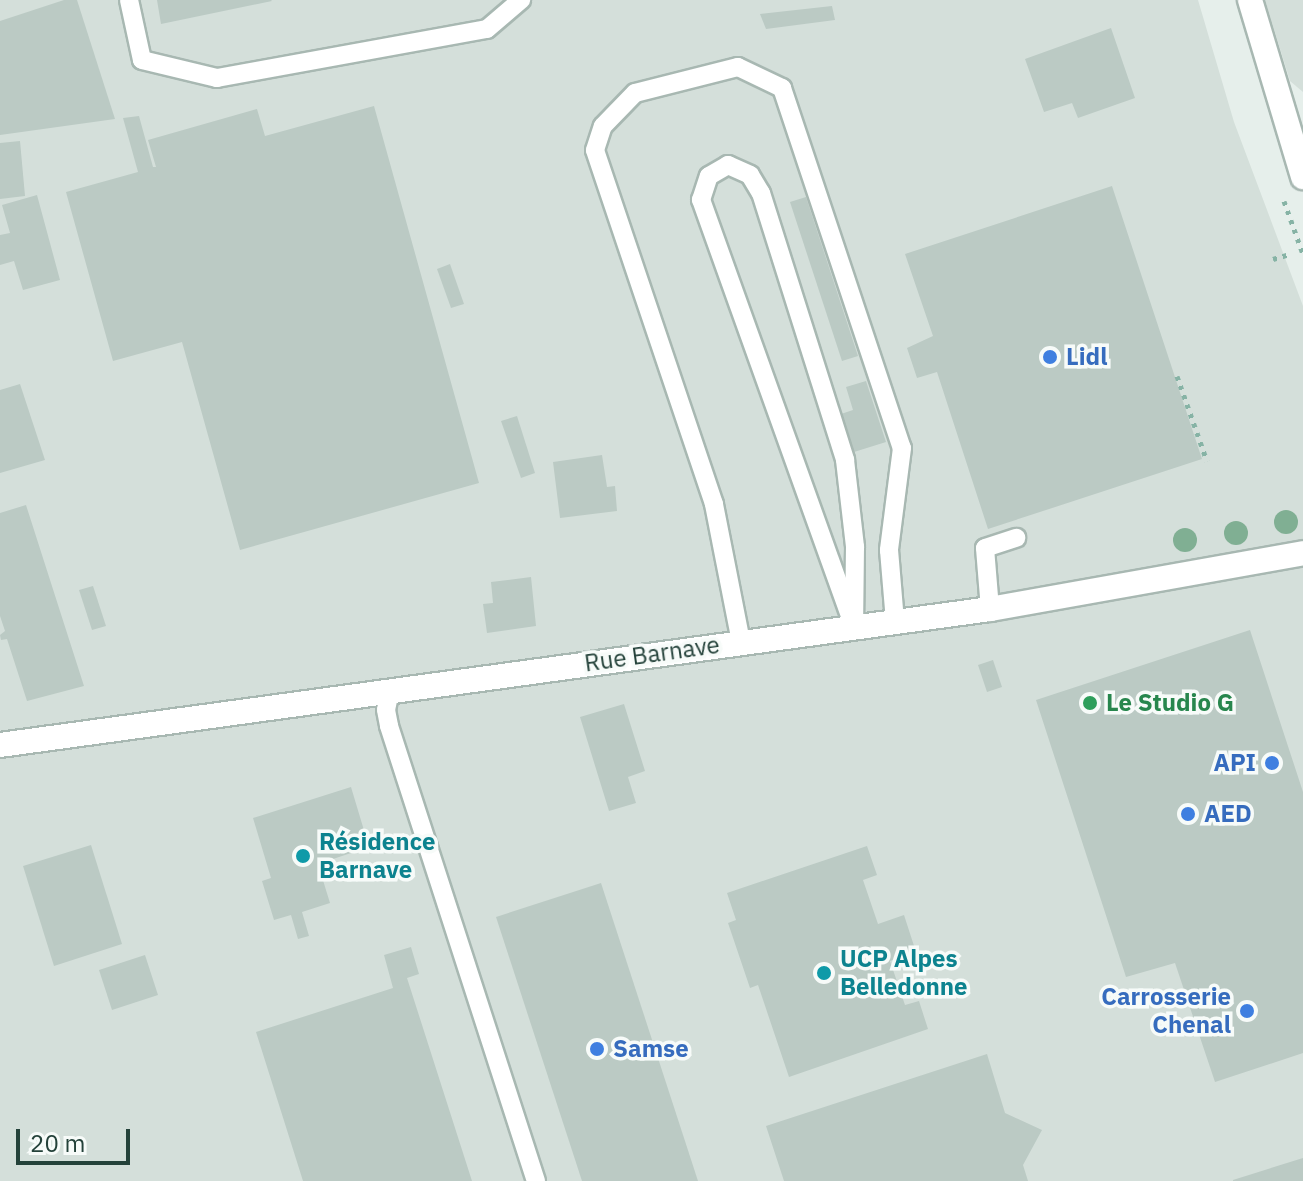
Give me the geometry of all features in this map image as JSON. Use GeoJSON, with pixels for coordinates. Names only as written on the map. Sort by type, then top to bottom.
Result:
{"type":"FeatureCollection","features":[{"type":"Feature","properties":{"kind":"street"},"geometry":{"type":"LineString","coordinates":[[1250,0],[1303,177]]}},
{"type":"Feature","properties":{"kind":"street","name":"Rue Barnave"},"geometry":{"type":"LineString","coordinates":[[0,745],[990,609],[1303,553]]}},
{"type":"Feature","properties":{"kind":"lane"},"geometry":{"type":"LineString","coordinates":[[129,0],[142,60],[217,78],[487,29],[521,0]]}},
{"type":"Feature","properties":{"kind":"lane"},"geometry":{"type":"LineString","coordinates":[[741,642],[714,504],[595,150],[603,126],[635,93],[738,67],[782,88],[902,448],[889,550],[895,621]]}},
{"type":"Feature","properties":{"kind":"lane"},"geometry":{"type":"LineString","coordinates":[[728,165],[750,175],[761,193],[845,460],[855,547],[854,627],[701,200],[709,176],[728,165]]}},
{"type":"Feature","properties":{"kind":"lane"},"geometry":{"type":"LineString","coordinates":[[990,609],[985,548],[1016,538]]}},
{"type":"Feature","properties":{"kind":"lane"},"geometry":{"type":"LineString","coordinates":[[390,691],[386,710],[389,726],[536,1181]]}},
{"type":"Feature","properties":{"kind":"path"},"geometry":{"type":"LineString","coordinates":[[1279,189],[1303,254]]}},
{"type":"Feature","properties":{"kind":"path"},"geometry":{"type":"LineString","coordinates":[[1273,259],[1289,254]]}},
{"type":"Feature","properties":{"kind":"path"},"geometry":{"type":"LineString","coordinates":[[1177,376],[1207,461]]}},
{"type":"Feature","properties":{"kind":"shaded area"},"geometry":{"type":"Polygon","coordinates":[[[0,0],[1198,0],[1234,122],[1303,306],[1303,1181],[0,1181],[0,0]]]}},
{"type":"Feature","properties":{"kind":"shaded area"},"geometry":{"type":"Polygon","coordinates":[[[1265,0],[1303,0],[1303,92],[1290,81],[1265,0]]]}},
{"type":"Feature","properties":{"kind":"building"},"geometry":{"type":"Polygon","coordinates":[[[64,0],[77,0],[115,119],[0,135],[0,21],[64,0]]]}},
{"type":"Feature","properties":{"kind":"building"},"geometry":{"type":"Polygon","coordinates":[[[157,0],[271,0],[272,1],[161,24],[157,0]]]}},
{"type":"Feature","properties":{"kind":"building"},"geometry":{"type":"Polygon","coordinates":[[[832,6],[835,20],[766,29],[760,14],[832,6]]]}},
{"type":"Feature","properties":{"kind":"building"},"geometry":{"type":"Polygon","coordinates":[[[1111,28],[1135,98],[1078,118],[1072,103],[1044,112],[1025,59],[1111,28]]]}},
{"type":"Feature","properties":{"kind":"building"},"geometry":{"type":"Polygon","coordinates":[[[374,106],[479,483],[240,550],[182,342],[113,361],[66,192],[138,172],[123,118],[139,116],[153,167],[156,167],[148,140],[257,109],[265,136],[374,106]]]}},
{"type":"Feature","properties":{"kind":"building"},"geometry":{"type":"Polygon","coordinates":[[[20,141],[25,196],[0,199],[0,143],[20,141]]]}},
{"type":"Feature","properties":{"kind":"building","name":"Lidl"},"geometry":{"type":"Polygon","coordinates":[[[1112,186],[1202,459],[988,529],[937,372],[917,378],[907,348],[933,336],[905,254],[1112,186]]]}},
{"type":"Feature","properties":{"kind":"building"},"geometry":{"type":"Polygon","coordinates":[[[37,195],[60,280],[23,290],[14,261],[0,265],[0,235],[10,233],[2,205],[37,195]]]}},
{"type":"Feature","properties":{"kind":"building"},"geometry":{"type":"Polygon","coordinates":[[[806,197],[858,356],[842,361],[790,202],[806,197]]]}},
{"type":"Feature","properties":{"kind":"building"},"geometry":{"type":"Polygon","coordinates":[[[450,264],[464,304],[451,308],[437,269],[450,264]]]}},
{"type":"Feature","properties":{"kind":"building"},"geometry":{"type":"Polygon","coordinates":[[[866,381],[886,442],[854,452],[841,414],[853,410],[846,387],[866,381]]]}},
{"type":"Feature","properties":{"kind":"building"},"geometry":{"type":"Polygon","coordinates":[[[20,384],[45,460],[0,473],[0,390],[20,384]]]}},
{"type":"Feature","properties":{"kind":"building"},"geometry":{"type":"Polygon","coordinates":[[[517,416],[535,473],[521,478],[501,421],[517,416]]]}},
{"type":"Feature","properties":{"kind":"building"},"geometry":{"type":"Polygon","coordinates":[[[602,455],[607,487],[615,486],[617,511],[560,518],[553,462],[602,455]]]}},
{"type":"Feature","properties":{"kind":"building"},"geometry":{"type":"Polygon","coordinates":[[[26,505],[84,686],[27,701],[7,639],[1,640],[0,635],[5,631],[0,616],[0,513],[26,505]]]}},
{"type":"Feature","properties":{"kind":"building"},"geometry":{"type":"Polygon","coordinates":[[[531,577],[536,626],[487,633],[483,604],[493,603],[491,582],[531,577]]]}},
{"type":"Feature","properties":{"kind":"building"},"geometry":{"type":"Polygon","coordinates":[[[93,586],[106,626],[92,630],[79,590],[93,586]]]}},
{"type":"Feature","properties":{"kind":"building","name":"AED"},"geometry":{"type":"Polygon","coordinates":[[[1250,630],[1303,792],[1303,1053],[1215,1082],[1175,963],[1126,977],[1036,700],[1250,630]]]}},
{"type":"Feature","properties":{"kind":"building"},"geometry":{"type":"Polygon","coordinates":[[[993,660],[1002,687],[987,692],[978,665],[993,660]]]}},
{"type":"Feature","properties":{"kind":"building"},"geometry":{"type":"Polygon","coordinates":[[[624,704],[645,771],[628,777],[636,803],[609,811],[580,717],[624,704]]]}},
{"type":"Feature","properties":{"kind":"building","name":"Résidence Barnave"},"geometry":{"type":"Polygon","coordinates":[[[351,787],[369,847],[318,864],[330,903],[302,912],[309,936],[298,939],[291,915],[274,920],[262,881],[271,878],[253,818],[351,787]]]}},
{"type":"Feature","properties":{"kind":"building"},"geometry":{"type":"Polygon","coordinates":[[[91,845],[122,944],[54,966],[23,866],[91,845]]]}},
{"type":"Feature","properties":{"kind":"building","name":"UCP Alpes Belledonne"},"geometry":{"type":"Polygon","coordinates":[[[867,846],[877,875],[863,880],[878,924],[904,915],[916,952],[890,961],[905,1005],[919,1001],[928,1029],[789,1077],[758,985],[750,988],[728,923],[736,920],[727,893],[867,846]]]}},
{"type":"Feature","properties":{"kind":"building","name":"Samse"},"geometry":{"type":"Polygon","coordinates":[[[601,883],[698,1181],[582,1181],[496,917],[601,883]]]}},
{"type":"Feature","properties":{"kind":"building"},"geometry":{"type":"Polygon","coordinates":[[[411,947],[419,974],[407,978],[472,1181],[303,1181],[256,1032],[393,988],[384,955],[411,947]]]}},
{"type":"Feature","properties":{"kind":"building"},"geometry":{"type":"Polygon","coordinates":[[[145,955],[158,995],[112,1010],[99,970],[145,955]]]}},
{"type":"Feature","properties":{"kind":"building"},"geometry":{"type":"Polygon","coordinates":[[[987,1054],[1005,1113],[1042,1130],[1023,1165],[1028,1181],[784,1181],[766,1126],[987,1054]]]}},
{"type":"Feature","properties":{"kind":"building"},"geometry":{"type":"Polygon","coordinates":[[[1303,1158],[1303,1181],[1233,1181],[1233,1180],[1303,1158]]]}},
{"type":"Feature","properties":{"kind":"place","name":"Lidl"},"geometry":{"type":"Point","coordinates":[1050,357]}},
{"type":"Feature","properties":{"kind":"place","name":"Le Studio G"},"geometry":{"type":"Point","coordinates":[1090,703]}},
{"type":"Feature","properties":{"kind":"place","name":"API"},"geometry":{"type":"Point","coordinates":[1272,763]}},
{"type":"Feature","properties":{"kind":"place","name":"AED"},"geometry":{"type":"Point","coordinates":[1188,814]}},
{"type":"Feature","properties":{"kind":"place","name":"Résidence Barnave"},"geometry":{"type":"Point","coordinates":[303,856]}},
{"type":"Feature","properties":{"kind":"place","name":"UCP Alpes Belledonne"},"geometry":{"type":"Point","coordinates":[824,973]}},
{"type":"Feature","properties":{"kind":"place","name":"Carrosserie Chenal"},"geometry":{"type":"Point","coordinates":[1247,1011]}},
{"type":"Feature","properties":{"kind":"place","name":"Samse"},"geometry":{"type":"Point","coordinates":[597,1049]}}]}
